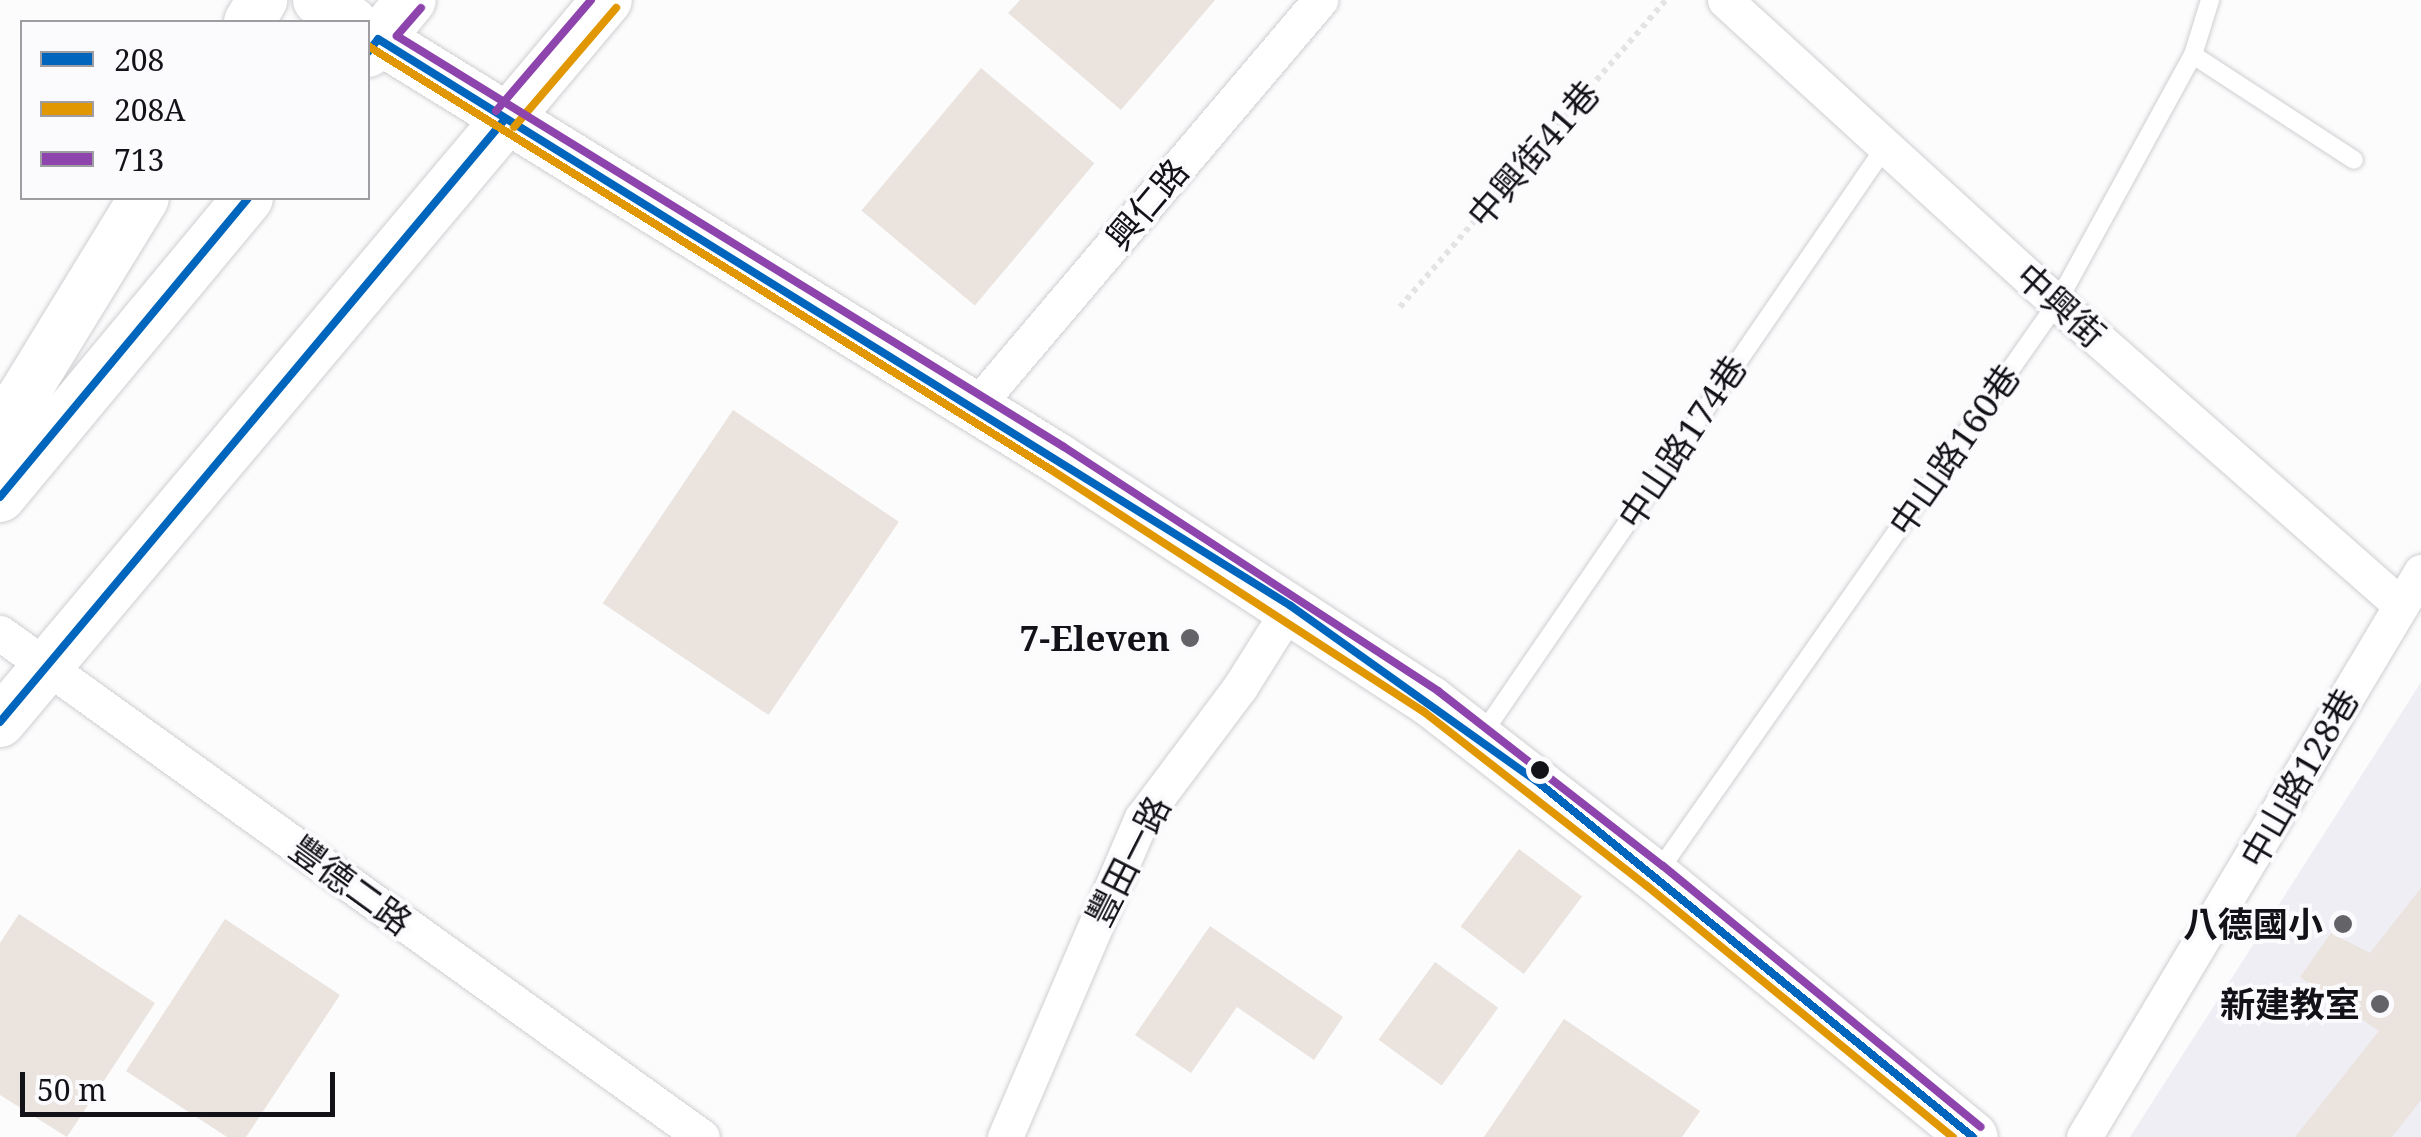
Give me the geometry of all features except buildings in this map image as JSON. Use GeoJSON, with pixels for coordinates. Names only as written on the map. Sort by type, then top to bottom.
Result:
{"type":"FeatureCollection","features":[{"type":"Feature","properties":{"kind":"street"},"geometry":{"type":"LineString","coordinates":[[318,0],[344,20]]}},
{"type":"Feature","properties":{"kind":"street"},"geometry":{"type":"LineString","coordinates":[[370,34],[410,0]]}},
{"type":"Feature","properties":{"kind":"street"},"geometry":{"type":"LineString","coordinates":[[0,722],[607,0]]}},
{"type":"Feature","properties":{"kind":"street","name":"興仁路"},"geometry":{"type":"LineString","coordinates":[[975,407],[1320,0]]}},
{"type":"Feature","properties":{"kind":"street","name":"中興街"},"geometry":{"type":"LineString","coordinates":[[1725,0],[2057,303],[2401,605]]}},
{"type":"Feature","properties":{"kind":"street"},"geometry":{"type":"LineString","coordinates":[[370,39],[975,407],[1291,606],[1480,737],[1973,1137]]}},
{"type":"Feature","properties":{"kind":"street"},"geometry":{"type":"LineString","coordinates":[[0,450],[22,397],[143,200]]}},
{"type":"Feature","properties":{"kind":"street"},"geometry":{"type":"LineString","coordinates":[[0,497],[246,200]]}},
{"type":"Feature","properties":{"kind":"street","name":"中山路128巷"},"geometry":{"type":"LineString","coordinates":[[2084,1137],[2421,572]]}},
{"type":"Feature","properties":{"kind":"street","name":"豐田一路"},"geometry":{"type":"LineString","coordinates":[[1005,1137],[1142,818],[1240,687],[1291,606]]}},
{"type":"Feature","properties":{"kind":"street","name":"豐德二路"},"geometry":{"type":"LineString","coordinates":[[0,633],[702,1137]]}},
{"type":"Feature","properties":{"kind":"lane","name":"中山路160巷"},"geometry":{"type":"LineString","coordinates":[[1655,876],[2057,303],[2193,55],[2210,0]]}},
{"type":"Feature","properties":{"kind":"lane"},"geometry":{"type":"LineString","coordinates":[[2193,55],[2354,160]]}},
{"type":"Feature","properties":{"kind":"lane","name":"中山路174巷"},"geometry":{"type":"LineString","coordinates":[[1480,737],[1885,147]]}},
{"type":"Feature","properties":{"kind":"path","name":"中興街41巷"},"geometry":{"type":"LineString","coordinates":[[1400,307],[1666,0]]}},
{"type":"Feature","properties":{"kind":"shaded area","name":"八德國小"},"geometry":{"type":"Polygon","coordinates":[[[2421,682],[2421,1137],[2130,1137],[2402,712],[2421,682]]]}},
{"type":"Feature","properties":{"kind":"transit line","name":"713"},"geometry":{"type":"LineString","coordinates":[[496,111],[591,0]]}},
{"type":"Feature","properties":{"kind":"transit line","name":"713"},"geometry":{"type":"LineString","coordinates":[[421,8],[397,36],[1064,447],[1438,691],[1663,866],[1981,1127]]}},
{"type":"Feature","properties":{"kind":"transit line","name":"208A"},"geometry":{"type":"LineString","coordinates":[[514,127],[616,8]]}},
{"type":"Feature","properties":{"kind":"transit line","name":"208"},"geometry":{"type":"LineString","coordinates":[[370,49],[378,39],[1291,606],[1539,783],[1973,1137]]}},
{"type":"Feature","properties":{"kind":"transit line","name":"208A"},"geometry":{"type":"LineString","coordinates":[[370,47],[1050,469],[1423,711],[1647,886],[1953,1137]]}},
{"type":"Feature","properties":{"kind":"transit line","name":"208"},"geometry":{"type":"LineString","coordinates":[[0,722],[505,119]]}},
{"type":"Feature","properties":{"kind":"transit line","name":"208"},"geometry":{"type":"LineString","coordinates":[[0,497],[246,200]]}},
{"type":"Feature","properties":{"kind":"place","name":"7-Eleven"},"geometry":{"type":"Point","coordinates":[1190,638]}},
{"type":"Feature","properties":{"kind":"place","name":"八德國小"},"geometry":{"type":"Point","coordinates":[2343,924]}},
{"type":"Feature","properties":{"kind":"place","name":"新建教室"},"geometry":{"type":"Point","coordinates":[2380,1004]}}]}
